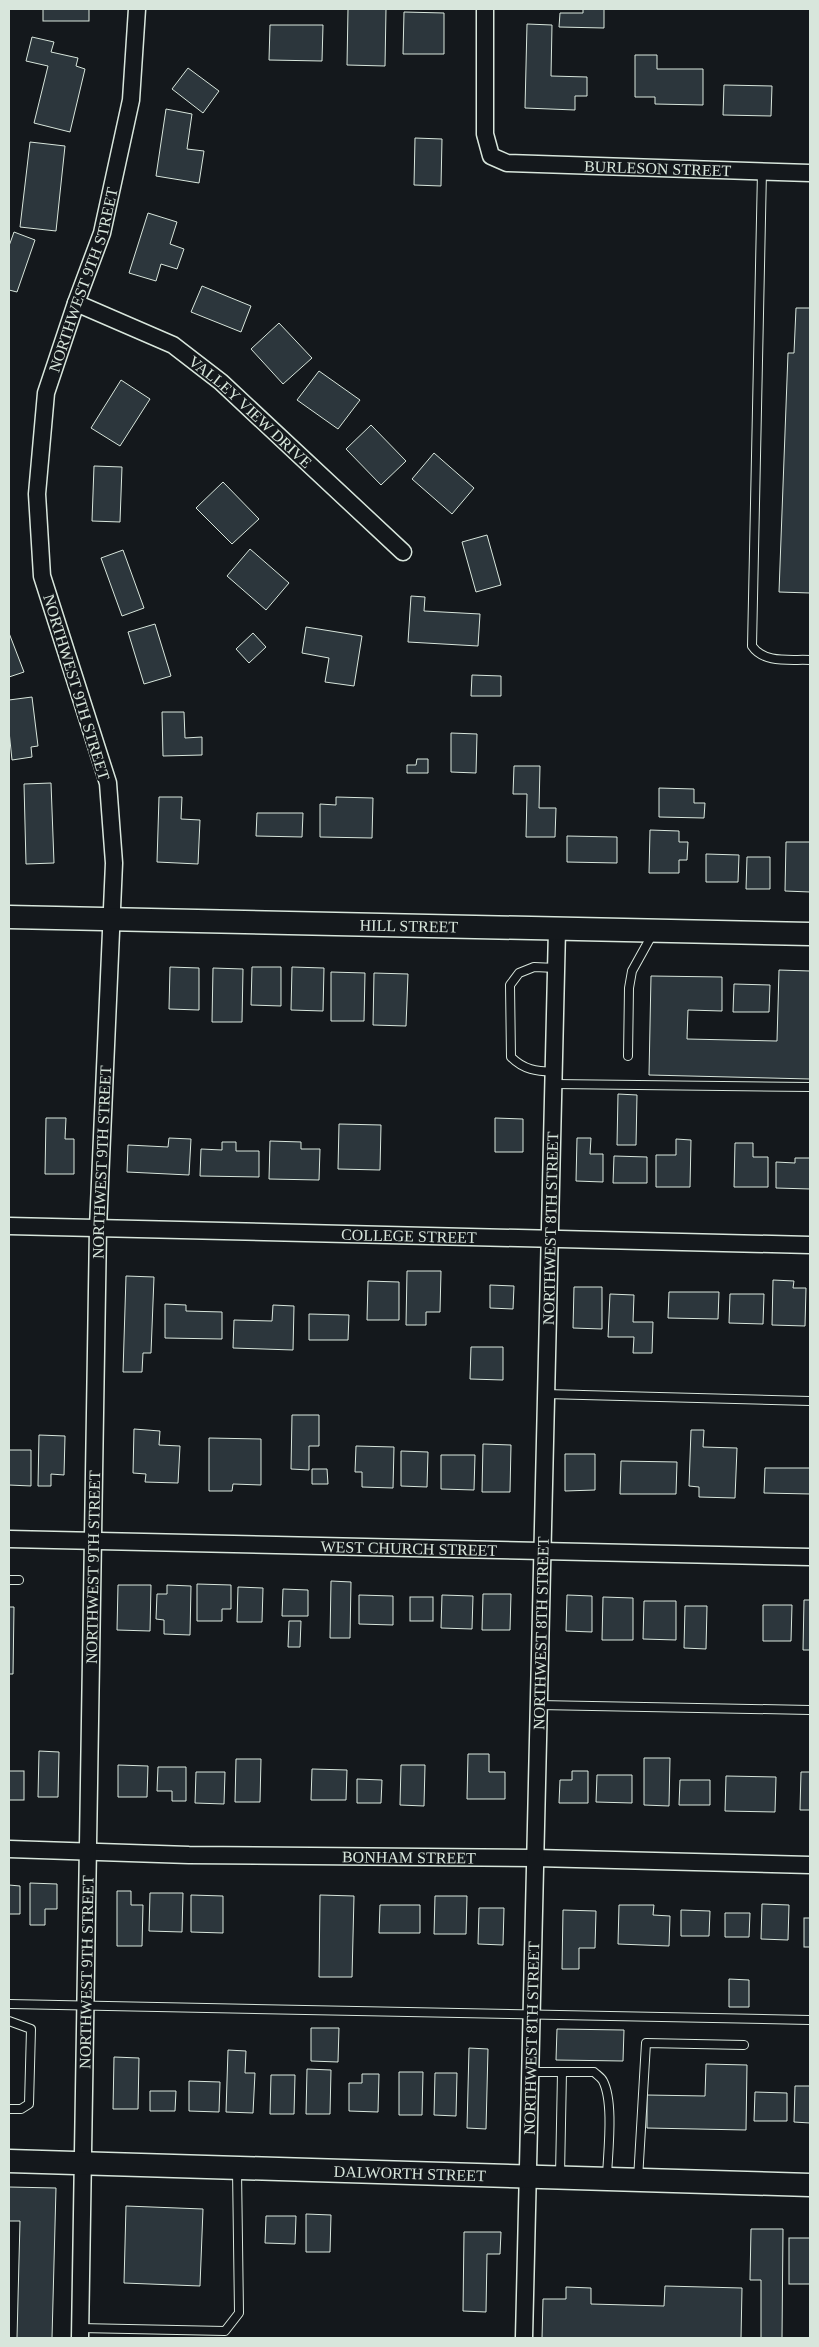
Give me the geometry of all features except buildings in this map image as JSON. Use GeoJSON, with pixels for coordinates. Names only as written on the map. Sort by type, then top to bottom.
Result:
{"type":"FeatureCollection","features":[{"type":"Feature","properties":{"kind":"street","name":"NORTHWEST 9TH STREET"},"geometry":{"type":"LineString","coordinates":[[80,2333],[98,1228],[114,863],[108,783],[42,576],[37,503],[46,393],[102,233],[131,100],[137,9]]}},
{"type":"Feature","properties":{"kind":"street","name":"BURLESON STREET"},"geometry":{"type":"LineString","coordinates":[[485,9],[485,134],[491,156],[507,163],[810,173]]}},
{"type":"Feature","properties":{"kind":"street","name":"VALLEY VIEW DRIVE"},"geometry":{"type":"LineString","coordinates":[[76,303],[172,345],[221,382],[403,552]]}},
{"type":"Feature","properties":{"kind":"street","name":"HILL STREET"},"geometry":{"type":"LineString","coordinates":[[9,917],[810,934]]}},
{"type":"Feature","properties":{"kind":"street","name":"NORTHWEST 8TH STREET"},"geometry":{"type":"LineString","coordinates":[[524,2338],[557,929]]}},
{"type":"Feature","properties":{"kind":"street","name":"COLLEGE STREET"},"geometry":{"type":"LineString","coordinates":[[9,1226],[810,1245]]}},
{"type":"Feature","properties":{"kind":"street","name":"WEST CHURCH STREET"},"geometry":{"type":"LineString","coordinates":[[9,1539],[810,1557]]}},
{"type":"Feature","properties":{"kind":"street","name":"BONHAM STREET"},"geometry":{"type":"LineString","coordinates":[[9,1849],[313,1858],[536,1858],[810,1865]]}},
{"type":"Feature","properties":{"kind":"street","name":"DALWORTH STREET"},"geometry":{"type":"LineString","coordinates":[[9,2161],[810,2185]]}},
{"type":"Feature","properties":{"kind":"lane"},"geometry":{"type":"LineString","coordinates":[[762,171],[752,646],[758,654],[769,658],[810,660]]}},
{"type":"Feature","properties":{"kind":"lane"},"geometry":{"type":"LineString","coordinates":[[628,1056],[629,988],[632,971],[655,931]]}},
{"type":"Feature","properties":{"kind":"lane"},"geometry":{"type":"LineString","coordinates":[[556,968],[534,967],[519,973],[510,985],[511,1057],[518,1064],[530,1070],[554,1078],[810,1087]]}},
{"type":"Feature","properties":{"kind":"lane"},"geometry":{"type":"LineString","coordinates":[[545,1394],[810,1400]]}},
{"type":"Feature","properties":{"kind":"lane"},"geometry":{"type":"LineString","coordinates":[[9,1580],[19,1580]]}},
{"type":"Feature","properties":{"kind":"lane"},"geometry":{"type":"LineString","coordinates":[[539,1704],[810,1710]]}},
{"type":"Feature","properties":{"kind":"lane"},"geometry":{"type":"LineString","coordinates":[[9,2004],[810,2020]]}},
{"type":"Feature","properties":{"kind":"lane"},"geometry":{"type":"LineString","coordinates":[[9,2022],[31,2028],[29,2104],[20,2110],[9,2109]]}},
{"type":"Feature","properties":{"kind":"lane"},"geometry":{"type":"LineString","coordinates":[[638,2181],[646,2042],[744,2044]]}},
{"type":"Feature","properties":{"kind":"lane"},"geometry":{"type":"LineString","coordinates":[[530,2072],[594,2072],[602,2079],[607,2092],[607,2180]]}},
{"type":"Feature","properties":{"kind":"lane"},"geometry":{"type":"LineString","coordinates":[[560,2179],[562,2072]]}},
{"type":"Feature","properties":{"kind":"lane"},"geometry":{"type":"LineString","coordinates":[[80,2333],[225,2331],[239,2313],[237,2168]]}}]}
